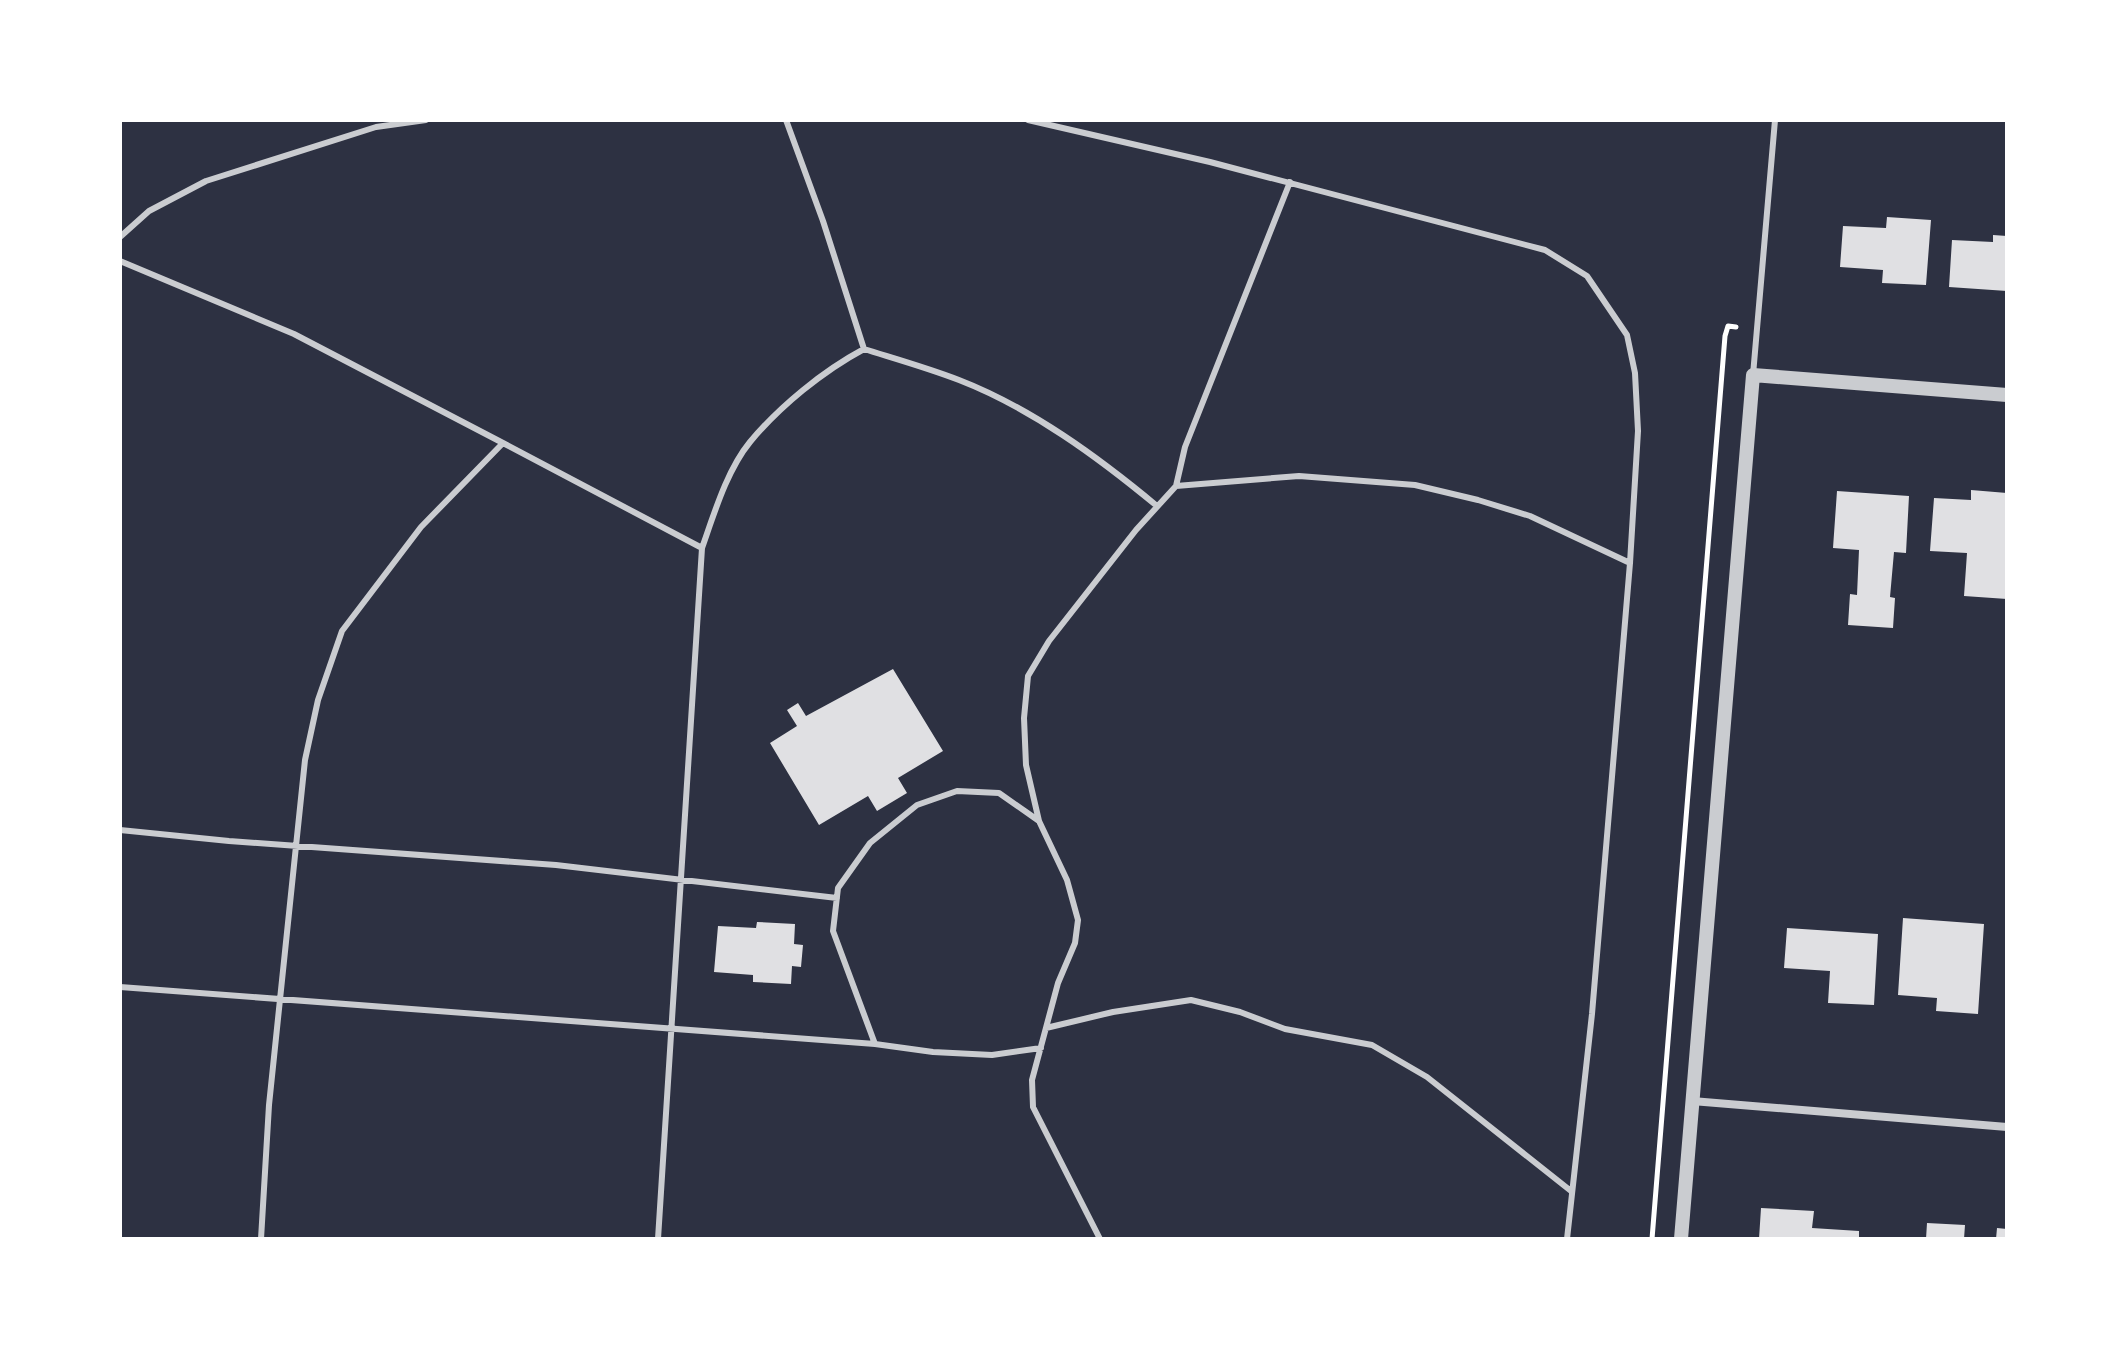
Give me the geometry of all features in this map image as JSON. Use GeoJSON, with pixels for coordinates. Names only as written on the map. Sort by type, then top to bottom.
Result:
{"type":"FeatureCollection","features":[{"type":"Feature","properties":{"kind":"street"},"geometry":{"type":"LineString","coordinates":[[1681,1239],[1753,375],[2007,395]]}},
{"type":"Feature","properties":{"kind":"street"},"geometry":{"type":"LineString","coordinates":[[1692,1101],[2007,1127]]}},
{"type":"Feature","properties":{"kind":"lane"},"geometry":{"type":"LineString","coordinates":[[120,237],[149,211],[206,181],[376,127],[426,120]]}},
{"type":"Feature","properties":{"kind":"lane"},"geometry":{"type":"LineString","coordinates":[[786,120],[823,221],[864,349]]}},
{"type":"Feature","properties":{"kind":"lane"},"geometry":{"type":"LineString","coordinates":[[1028,120],[1290,182],[1545,250],[1587,276],[1627,335],[1635,373],[1638,431],[1630,563],[1592,1014],[1567,1239]]}},
{"type":"Feature","properties":{"kind":"lane"},"geometry":{"type":"LineString","coordinates":[[1753,375],[1775,120]]}},
{"type":"Feature","properties":{"kind":"lane"},"geometry":{"type":"LineString","coordinates":[[1100,1239],[1033,1107],[1032,1080],[1058,983],[1075,943],[1078,920],[1067,880],[1039,821],[1026,765],[1024,718],[1028,676],[1049,641],[1176,486],[1185,447],[1290,182]]}},
{"type":"Feature","properties":{"kind":"lane"},"geometry":{"type":"LineString","coordinates":[[120,261],[294,334],[702,548]]}},
{"type":"Feature","properties":{"kind":"lane"},"geometry":{"type":"LineString","coordinates":[[658,1239],[702,548],[721,495],[749,443],[789,403],[842,361],[864,349],[960,380],[1024,412],[1120,475],[1157,506]]}},
{"type":"Feature","properties":{"kind":"lane"},"geometry":{"type":"LineString","coordinates":[[261,1239],[269,1105],[305,760],[315,715],[342,631],[421,527],[503,443]]}},
{"type":"Feature","properties":{"kind":"lane"},"geometry":{"type":"LineString","coordinates":[[1176,486],[1299,476],[1415,485],[1530,516],[1630,563]]}},
{"type":"Feature","properties":{"kind":"lane"},"geometry":{"type":"LineString","coordinates":[[875,1044],[833,931],[838,888],[870,843],[917,805],[957,791],[999,793],[1039,821]]}},
{"type":"Feature","properties":{"kind":"lane"},"geometry":{"type":"LineString","coordinates":[[120,830],[556,865],[837,898]]}},
{"type":"Feature","properties":{"kind":"lane"},"geometry":{"type":"LineString","coordinates":[[120,987],[875,1044],[933,1052],[992,1055],[1041,1048]]}},
{"type":"Feature","properties":{"kind":"lane"},"geometry":{"type":"LineString","coordinates":[[1046,1028],[1113,1012],[1191,1000],[1240,1012],[1285,1029],[1372,1045],[1427,1077],[1571,1191]]}},
{"type":"Feature","properties":{"kind":"path"},"geometry":{"type":"LineString","coordinates":[[1652,1239],[1725,336],[1728,326],[1736,327]]}},
{"type":"Feature","properties":{"kind":"building"},"geometry":{"type":"Polygon","coordinates":[[[1887,217],[1931,220],[1926,285],[1882,283],[1883,270],[1840,267],[1843,226],[1886,228],[1887,217]]]}},
{"type":"Feature","properties":{"kind":"building"},"geometry":{"type":"Polygon","coordinates":[[[1993,235],[2007,236],[2007,291],[1949,287],[1952,240],[1993,242],[1993,235]]]}},
{"type":"Feature","properties":{"kind":"building"},"geometry":{"type":"Polygon","coordinates":[[[1971,490],[2007,493],[2007,599],[1964,596],[1967,553],[1930,551],[1934,498],[1971,500],[1971,490]]]}},
{"type":"Feature","properties":{"kind":"building"},"geometry":{"type":"Polygon","coordinates":[[[1837,491],[1909,496],[1906,553],[1894,552],[1890,597],[1895,598],[1893,628],[1848,625],[1850,594],[1857,595],[1859,550],[1833,548],[1837,491]]]}},
{"type":"Feature","properties":{"kind":"building"},"geometry":{"type":"Polygon","coordinates":[[[893,669],[943,751],[898,778],[907,793],[877,811],[868,796],[819,825],[770,743],[797,726],[787,710],[798,703],[806,716],[893,669]]]}},
{"type":"Feature","properties":{"kind":"building"},"geometry":{"type":"Polygon","coordinates":[[[1903,918],[1984,924],[1978,1014],[1936,1011],[1937,998],[1898,995],[1903,918]]]}},
{"type":"Feature","properties":{"kind":"building"},"geometry":{"type":"Polygon","coordinates":[[[757,922],[795,924],[794,944],[803,945],[801,967],[792,966],[791,984],[753,982],[753,975],[714,972],[718,926],[756,928],[757,922]]]}},
{"type":"Feature","properties":{"kind":"building"},"geometry":{"type":"Polygon","coordinates":[[[1787,928],[1878,934],[1874,1005],[1828,1003],[1830,971],[1784,968],[1787,928]]]}},
{"type":"Feature","properties":{"kind":"building"},"geometry":{"type":"Polygon","coordinates":[[[1761,1208],[1814,1211],[1812,1228],[1859,1231],[1859,1239],[1759,1239],[1761,1208]]]}},
{"type":"Feature","properties":{"kind":"building"},"geometry":{"type":"Polygon","coordinates":[[[1927,1223],[1965,1225],[1964,1239],[1926,1239],[1927,1223]]]}},
{"type":"Feature","properties":{"kind":"building"},"geometry":{"type":"Polygon","coordinates":[[[1997,1228],[2007,1229],[2007,1239],[1996,1239],[1997,1228]]]}}]}
